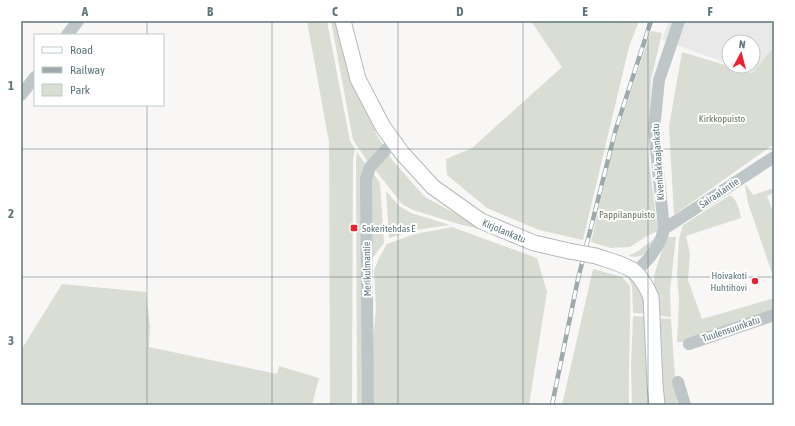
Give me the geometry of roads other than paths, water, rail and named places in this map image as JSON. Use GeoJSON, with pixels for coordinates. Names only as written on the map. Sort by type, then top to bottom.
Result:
{"type":"FeatureCollection","features":[{"type":"Feature","properties":{"kind":"main road","name":"Kirjolankatu"},"geometry":{"type":"LineString","coordinates":[[343,21],[358,79],[383,127],[393,142],[433,187],[481,221],[569,251],[596,256],[618,263],[635,272],[646,286],[651,297],[657,405]]}},
{"type":"Feature","properties":{"kind":"street"},"geometry":{"type":"LineString","coordinates":[[68,34],[78,21]]}},
{"type":"Feature","properties":{"kind":"street","name":"Kivenhakkaajankatu"},"geometry":{"type":"LineString","coordinates":[[635,272],[652,256],[663,236],[664,229],[654,129],[659,80],[679,21]]}},
{"type":"Feature","properties":{"kind":"street"},"geometry":{"type":"LineString","coordinates":[[21,95],[34,78]]}},
{"type":"Feature","properties":{"kind":"street","name":"Merikulmantie"},"geometry":{"type":"LineString","coordinates":[[368,405],[366,179],[370,167],[393,142]]}},
{"type":"Feature","properties":{"kind":"street","name":"Sairaalantie"},"geometry":{"type":"LineString","coordinates":[[664,229],[774,157]]}},
{"type":"Feature","properties":{"kind":"street","name":"Tuulensuunkatu"},"geometry":{"type":"LineString","coordinates":[[689,344],[774,315]]}},
{"type":"Feature","properties":{"kind":"street"},"geometry":{"type":"LineString","coordinates":[[678,382],[685,405]]}},
{"type":"Feature","properties":{"kind":"railway"},"geometry":{"type":"LineString","coordinates":[[552,405],[578,279],[615,132],[651,21]]}},
{"type":"Feature","properties":{"kind":"place","name":"Sokeritehdas E"},"geometry":{"type":"Point","coordinates":[354,228]}},
{"type":"Feature","properties":{"kind":"place","name":"Hoivakoti Huhtihovi"},"geometry":{"type":"Point","coordinates":[755,281]}},
{"type":"Feature","properties":{"kind":"park label","name":"Kirkkopuisto"},"geometry":{"type":"Point","coordinates":[722,118]}},
{"type":"Feature","properties":{"kind":"park label","name":"Pappilanpuisto"},"geometry":{"type":"Point","coordinates":[627,214]}}]}
